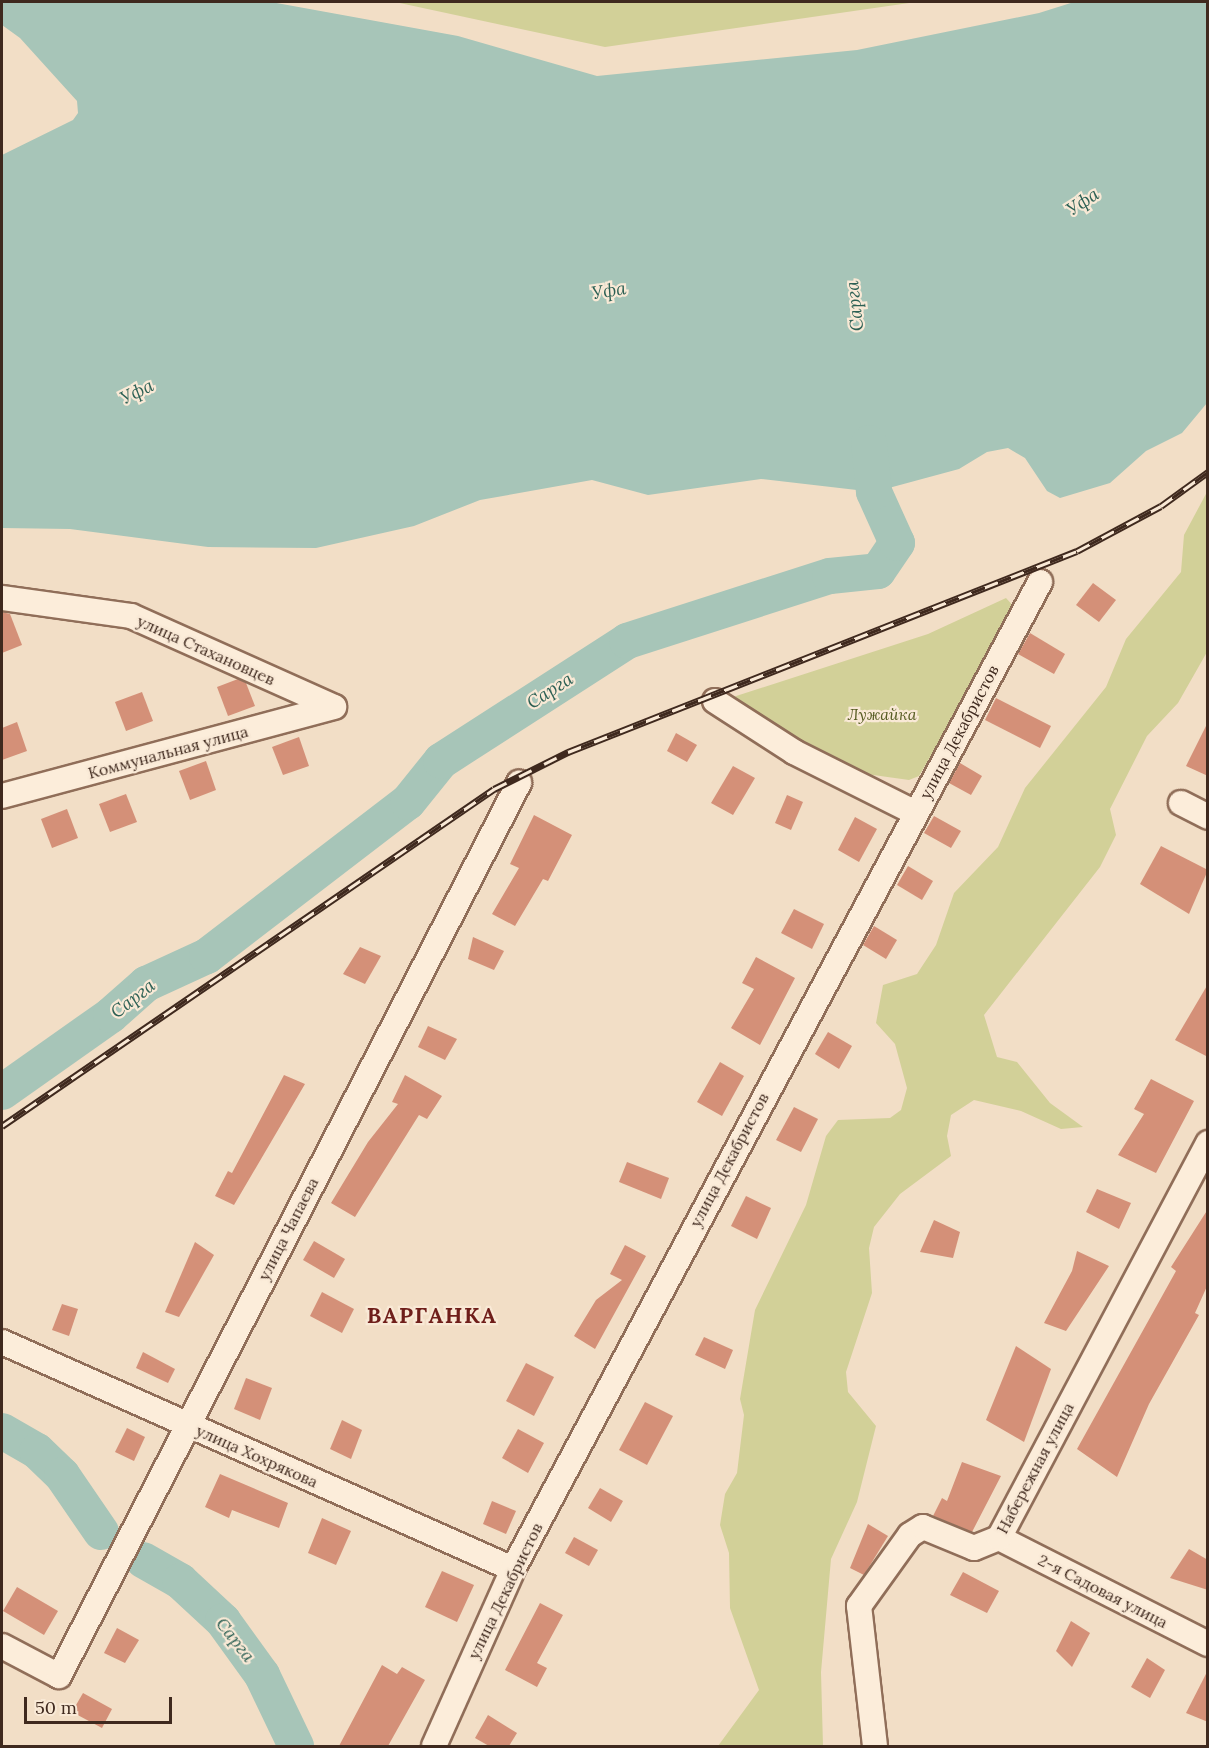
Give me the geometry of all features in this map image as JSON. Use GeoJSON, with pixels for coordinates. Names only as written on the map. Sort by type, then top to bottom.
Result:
{"type":"FeatureCollection","features":[{"type":"Feature","properties":{"kind":"street","name":"улица Декабристов"},"geometry":{"type":"LineString","coordinates":[[434,1746],[513,1569],[1040,582]]}},
{"type":"Feature","properties":{"kind":"street","name":"улица Стахановцев"},"geometry":{"type":"LineString","coordinates":[[2,598],[131,616],[334,707]]}},
{"type":"Feature","properties":{"kind":"street"},"geometry":{"type":"LineString","coordinates":[[715,701],[794,752],[916,813]]}},
{"type":"Feature","properties":{"kind":"street","name":"Коммунальная улица"},"geometry":{"type":"LineString","coordinates":[[2,796],[334,707]]}},
{"type":"Feature","properties":{"kind":"street","name":"улица Чапаева"},"geometry":{"type":"LineString","coordinates":[[2,1646],[59,1676],[519,783]]}},
{"type":"Feature","properties":{"kind":"street"},"geometry":{"type":"LineString","coordinates":[[1180,803],[1208,817]]}},
{"type":"Feature","properties":{"kind":"street","name":"Набережная улица"},"geometry":{"type":"LineString","coordinates":[[875,1746],[859,1606],[910,1535],[923,1527],[974,1548],[999,1538],[1208,1143]]}},
{"type":"Feature","properties":{"kind":"street","name":"улица Хохрякова"},"geometry":{"type":"LineString","coordinates":[[2,1342],[513,1569]]}},
{"type":"Feature","properties":{"kind":"street","name":"2-я Садовая улица"},"geometry":{"type":"LineString","coordinates":[[999,1538],[1208,1644]]}},
{"type":"Feature","properties":{"kind":"green space"},"geometry":{"type":"Polygon","coordinates":[[[395,2],[916,2],[605,47],[395,2]]]}},
{"type":"Feature","properties":{"kind":"green space"},"geometry":{"type":"Polygon","coordinates":[[[1207,492],[1207,652],[1178,703],[1147,736],[1110,809],[1116,835],[1100,867],[984,1015],[997,1057],[1017,1062],[1050,1103],[1083,1127],[1061,1129],[1021,1111],[974,1100],[951,1115],[947,1136],[951,1156],[900,1194],[874,1227],[869,1248],[872,1293],[846,1372],[848,1392],[876,1426],[857,1502],[831,1559],[821,1672],[823,1746],[718,1746],[759,1690],[730,1608],[729,1553],[720,1525],[725,1494],[737,1473],[744,1415],[740,1399],[755,1310],[806,1205],[826,1136],[838,1120],[890,1118],[901,1110],[907,1088],[895,1044],[876,1023],[883,985],[917,974],[936,945],[954,893],[998,847],[1025,788],[1106,687],[1126,639],[1181,572],[1184,535],[1207,492]]]}},
{"type":"Feature","properties":{"kind":"green space","name":"Лужайка"},"geometry":{"type":"Polygon","coordinates":[[[1006,598],[1016,609],[919,776],[909,780],[859,773],[803,746],[730,698],[928,634],[1006,598]]]}},
{"type":"Feature","properties":{"kind":"water","name":"Уфа"},"geometry":{"type":"Polygon","coordinates":[[[2,2],[271,2],[458,36],[597,76],[857,50],[1039,13],[1074,2],[1207,2],[1207,403],[1182,433],[1146,451],[1110,483],[1060,498],[1047,491],[1025,458],[1008,448],[987,452],[959,469],[874,492],[761,479],[648,495],[592,480],[480,500],[414,526],[316,548],[208,547],[70,529],[2,528],[2,155],[73,120],[78,113],[77,101],[20,38],[2,25],[2,2]]]}},
{"type":"Feature","properties":{"kind":"building"},"geometry":{"type":"Polygon","coordinates":[[[1093,583],[1116,600],[1099,622],[1076,605],[1093,583]]]}},
{"type":"Feature","properties":{"kind":"building"},"geometry":{"type":"Polygon","coordinates":[[[2,612],[10,614],[22,645],[2,653],[2,612]]]}},
{"type":"Feature","properties":{"kind":"building"},"geometry":{"type":"Polygon","coordinates":[[[1030,633],[1065,654],[1054,674],[1018,654],[1030,633]]]}},
{"type":"Feature","properties":{"kind":"building"},"geometry":{"type":"Polygon","coordinates":[[[238,679],[246,683],[255,706],[228,716],[217,687],[238,679]]]}},
{"type":"Feature","properties":{"kind":"building"},"geometry":{"type":"Polygon","coordinates":[[[142,692],[153,721],[126,731],[115,702],[142,692]]]}},
{"type":"Feature","properties":{"kind":"building"},"geometry":{"type":"Polygon","coordinates":[[[996,698],[1051,726],[1040,748],[985,720],[996,698]]]}},
{"type":"Feature","properties":{"kind":"building"},"geometry":{"type":"Polygon","coordinates":[[[17,722],[27,751],[2,760],[2,728],[17,722]]]}},
{"type":"Feature","properties":{"kind":"building"},"geometry":{"type":"Polygon","coordinates":[[[1208,722],[1208,776],[1186,766],[1208,722]]]}},
{"type":"Feature","properties":{"kind":"building"},"geometry":{"type":"Polygon","coordinates":[[[676,733],[697,745],[687,762],[667,751],[676,733]]]}},
{"type":"Feature","properties":{"kind":"building"},"geometry":{"type":"Polygon","coordinates":[[[299,737],[309,766],[283,775],[272,747],[299,737]]]}},
{"type":"Feature","properties":{"kind":"building"},"geometry":{"type":"Polygon","coordinates":[[[206,761],[216,790],[190,800],[179,771],[206,761]]]}},
{"type":"Feature","properties":{"kind":"building"},"geometry":{"type":"Polygon","coordinates":[[[960,763],[982,776],[971,795],[949,783],[960,763]]]}},
{"type":"Feature","properties":{"kind":"building"},"geometry":{"type":"Polygon","coordinates":[[[733,766],[755,778],[733,815],[711,803],[733,766]]]}},
{"type":"Feature","properties":{"kind":"building"},"geometry":{"type":"Polygon","coordinates":[[[126,794],[137,822],[110,832],[99,804],[126,794]]]}},
{"type":"Feature","properties":{"kind":"building"},"geometry":{"type":"Polygon","coordinates":[[[787,795],[803,802],[791,830],[775,823],[787,795]]]}},
{"type":"Feature","properties":{"kind":"building"},"geometry":{"type":"Polygon","coordinates":[[[67,809],[78,838],[52,848],[41,819],[67,809]]]}},
{"type":"Feature","properties":{"kind":"building"},"geometry":{"type":"Polygon","coordinates":[[[534,815],[572,835],[548,881],[543,879],[515,926],[492,914],[519,868],[510,864],[534,815]]]}},
{"type":"Feature","properties":{"kind":"building"},"geometry":{"type":"Polygon","coordinates":[[[934,816],[961,831],[951,848],[924,833],[934,816]]]}},
{"type":"Feature","properties":{"kind":"building"},"geometry":{"type":"Polygon","coordinates":[[[855,817],[877,829],[859,862],[838,850],[855,817]]]}},
{"type":"Feature","properties":{"kind":"building"},"geometry":{"type":"Polygon","coordinates":[[[1161,846],[1208,870],[1189,914],[1140,884],[1161,846]]]}},
{"type":"Feature","properties":{"kind":"building"},"geometry":{"type":"Polygon","coordinates":[[[908,866],[933,881],[922,900],[897,885],[908,866]]]}},
{"type":"Feature","properties":{"kind":"building"},"geometry":{"type":"Polygon","coordinates":[[[794,909],[824,924],[812,949],[781,933],[794,909]]]}},
{"type":"Feature","properties":{"kind":"building"},"geometry":{"type":"Polygon","coordinates":[[[874,926],[897,940],[886,959],[863,945],[874,926]]]}},
{"type":"Feature","properties":{"kind":"building"},"geometry":{"type":"Polygon","coordinates":[[[473,937],[504,951],[494,970],[468,959],[473,937]]]}},
{"type":"Feature","properties":{"kind":"building"},"geometry":{"type":"Polygon","coordinates":[[[360,947],[381,956],[365,984],[343,974],[360,947]]]}},
{"type":"Feature","properties":{"kind":"building"},"geometry":{"type":"Polygon","coordinates":[[[756,957],[795,978],[760,1045],[731,1028],[754,989],[742,983],[756,957]]]}},
{"type":"Feature","properties":{"kind":"building"},"geometry":{"type":"Polygon","coordinates":[[[1208,984],[1208,1057],[1175,1040],[1208,984]]]}},
{"type":"Feature","properties":{"kind":"building"},"geometry":{"type":"Polygon","coordinates":[[[428,1026],[457,1039],[445,1060],[418,1047],[428,1026]]]}},
{"type":"Feature","properties":{"kind":"building"},"geometry":{"type":"Polygon","coordinates":[[[828,1032],[852,1046],[839,1069],[815,1054],[828,1032]]]}},
{"type":"Feature","properties":{"kind":"building"},"geometry":{"type":"Polygon","coordinates":[[[720,1062],[744,1076],[722,1116],[697,1102],[720,1062]]]}},
{"type":"Feature","properties":{"kind":"building"},"geometry":{"type":"Polygon","coordinates":[[[284,1075],[305,1084],[234,1205],[215,1196],[228,1171],[232,1173],[284,1075]]]}},
{"type":"Feature","properties":{"kind":"building"},"geometry":{"type":"Polygon","coordinates":[[[405,1075],[442,1096],[427,1119],[419,1115],[355,1217],[331,1203],[368,1142],[398,1104],[392,1102],[405,1075]]]}},
{"type":"Feature","properties":{"kind":"building"},"geometry":{"type":"Polygon","coordinates":[[[1151,1079],[1194,1101],[1156,1173],[1118,1155],[1144,1114],[1134,1109],[1151,1079]]]}},
{"type":"Feature","properties":{"kind":"building"},"geometry":{"type":"Polygon","coordinates":[[[794,1107],[818,1119],[801,1152],[776,1140],[794,1107]]]}},
{"type":"Feature","properties":{"kind":"building"},"geometry":{"type":"Polygon","coordinates":[[[627,1162],[669,1178],[661,1199],[619,1182],[627,1162]]]}},
{"type":"Feature","properties":{"kind":"building"},"geometry":{"type":"Polygon","coordinates":[[[1097,1189],[1131,1203],[1119,1229],[1086,1212],[1097,1189]]]}},
{"type":"Feature","properties":{"kind":"building"},"geometry":{"type":"Polygon","coordinates":[[[746,1196],[771,1208],[757,1239],[731,1226],[746,1196]]]}},
{"type":"Feature","properties":{"kind":"building"},"geometry":{"type":"Polygon","coordinates":[[[1208,1209],[1208,1284],[1195,1313],[1199,1315],[1149,1404],[1117,1477],[1077,1449],[1176,1271],[1171,1267],[1208,1209]]]}},
{"type":"Feature","properties":{"kind":"building"},"geometry":{"type":"Polygon","coordinates":[[[934,1220],[960,1232],[953,1258],[920,1252],[934,1220]]]}},
{"type":"Feature","properties":{"kind":"building"},"geometry":{"type":"Polygon","coordinates":[[[314,1241],[345,1259],[334,1278],[303,1260],[314,1241]]]}},
{"type":"Feature","properties":{"kind":"building"},"geometry":{"type":"Polygon","coordinates":[[[195,1242],[214,1255],[179,1317],[165,1312],[195,1242]]]}},
{"type":"Feature","properties":{"kind":"building"},"geometry":{"type":"Polygon","coordinates":[[[625,1245],[646,1256],[595,1349],[574,1336],[596,1300],[622,1280],[610,1274],[625,1245]]]}},
{"type":"Feature","properties":{"kind":"building"},"geometry":{"type":"Polygon","coordinates":[[[1077,1251],[1109,1266],[1066,1331],[1044,1323],[1072,1271],[1077,1251]]]}},
{"type":"Feature","properties":{"kind":"building"},"geometry":{"type":"Polygon","coordinates":[[[322,1292],[354,1309],[342,1333],[310,1316],[322,1292]]]}},
{"type":"Feature","properties":{"kind":"building"},"geometry":{"type":"Polygon","coordinates":[[[62,1304],[78,1309],[69,1336],[52,1330],[62,1304]]]}},
{"type":"Feature","properties":{"kind":"building"},"geometry":{"type":"Polygon","coordinates":[[[704,1337],[733,1350],[725,1369],[695,1355],[704,1337]]]}},
{"type":"Feature","properties":{"kind":"building"},"geometry":{"type":"Polygon","coordinates":[[[1016,1346],[1051,1369],[1024,1442],[986,1420],[1016,1346]]]}},
{"type":"Feature","properties":{"kind":"building"},"geometry":{"type":"Polygon","coordinates":[[[143,1352],[175,1369],[168,1383],[136,1368],[143,1352]]]}},
{"type":"Feature","properties":{"kind":"building"},"geometry":{"type":"Polygon","coordinates":[[[526,1363],[554,1377],[534,1416],[506,1401],[526,1363]]]}},
{"type":"Feature","properties":{"kind":"building"},"geometry":{"type":"Polygon","coordinates":[[[246,1378],[272,1388],[260,1420],[234,1409],[246,1378]]]}},
{"type":"Feature","properties":{"kind":"building"},"geometry":{"type":"Polygon","coordinates":[[[645,1402],[673,1416],[647,1465],[619,1450],[645,1402]]]}},
{"type":"Feature","properties":{"kind":"building"},"geometry":{"type":"Polygon","coordinates":[[[342,1420],[362,1430],[351,1459],[330,1449],[342,1420]]]}},
{"type":"Feature","properties":{"kind":"building"},"geometry":{"type":"Polygon","coordinates":[[[127,1428],[145,1437],[134,1461],[115,1452],[127,1428]]]}},
{"type":"Feature","properties":{"kind":"building"},"geometry":{"type":"Polygon","coordinates":[[[518,1429],[544,1443],[528,1473],[502,1458],[518,1429]]]}},
{"type":"Feature","properties":{"kind":"building"},"geometry":{"type":"Polygon","coordinates":[[[962,1462],[1001,1476],[972,1532],[933,1516],[942,1498],[947,1501],[962,1462]]]}},
{"type":"Feature","properties":{"kind":"building"},"geometry":{"type":"Polygon","coordinates":[[[220,1474],[288,1503],[279,1528],[232,1510],[229,1518],[205,1507],[220,1474]]]}},
{"type":"Feature","properties":{"kind":"building"},"geometry":{"type":"Polygon","coordinates":[[[600,1488],[623,1501],[611,1522],[588,1508],[600,1488]]]}},
{"type":"Feature","properties":{"kind":"building"},"geometry":{"type":"Polygon","coordinates":[[[492,1501],[516,1511],[506,1534],[483,1524],[492,1501]]]}},
{"type":"Feature","properties":{"kind":"building"},"geometry":{"type":"Polygon","coordinates":[[[322,1518],[351,1531],[336,1565],[308,1553],[322,1518]]]}},
{"type":"Feature","properties":{"kind":"building"},"geometry":{"type":"Polygon","coordinates":[[[868,1524],[888,1536],[864,1575],[850,1568],[868,1524]]]}},
{"type":"Feature","properties":{"kind":"building"},"geometry":{"type":"Polygon","coordinates":[[[574,1537],[598,1550],[589,1566],[565,1553],[574,1537]]]}},
{"type":"Feature","properties":{"kind":"building"},"geometry":{"type":"Polygon","coordinates":[[[1189,1549],[1208,1560],[1208,1590],[1170,1578],[1189,1549]]]}},
{"type":"Feature","properties":{"kind":"building"},"geometry":{"type":"Polygon","coordinates":[[[442,1571],[474,1585],[457,1622],[425,1607],[442,1571]]]}},
{"type":"Feature","properties":{"kind":"building"},"geometry":{"type":"Polygon","coordinates":[[[963,1572],[999,1591],[987,1613],[950,1595],[963,1572]]]}},
{"type":"Feature","properties":{"kind":"building"},"geometry":{"type":"Polygon","coordinates":[[[17,1587],[58,1611],[44,1635],[3,1611],[17,1587]]]}},
{"type":"Feature","properties":{"kind":"building"},"geometry":{"type":"Polygon","coordinates":[[[540,1603],[563,1615],[537,1663],[547,1668],[537,1687],[505,1670],[540,1603]]]}},
{"type":"Feature","properties":{"kind":"building"},"geometry":{"type":"Polygon","coordinates":[[[1071,1621],[1090,1633],[1072,1667],[1056,1651],[1071,1621]]]}},
{"type":"Feature","properties":{"kind":"building"},"geometry":{"type":"Polygon","coordinates":[[[117,1628],[139,1640],[125,1663],[104,1653],[117,1628]]]}},
{"type":"Feature","properties":{"kind":"building"},"geometry":{"type":"Polygon","coordinates":[[[1147,1658],[1165,1670],[1150,1698],[1131,1687],[1147,1658]]]}},
{"type":"Feature","properties":{"kind":"building"},"geometry":{"type":"Polygon","coordinates":[[[382,1665],[397,1674],[402,1667],[425,1680],[388,1746],[339,1746],[382,1665]]]}},
{"type":"Feature","properties":{"kind":"building"},"geometry":{"type":"Polygon","coordinates":[[[1208,1670],[1208,1722],[1186,1713],[1208,1670]]]}},
{"type":"Feature","properties":{"kind":"building"},"geometry":{"type":"Polygon","coordinates":[[[83,1693],[112,1709],[102,1728],[72,1712],[83,1693]]]}},
{"type":"Feature","properties":{"kind":"building"},"geometry":{"type":"Polygon","coordinates":[[[488,1715],[517,1733],[509,1746],[489,1746],[475,1738],[488,1715]]]}},
{"type":"Feature","properties":{"kind":"waterway","name":"Сарга"},"geometry":{"type":"LineString","coordinates":[[2,1092],[111,1015],[146,984],[207,956],[408,802],[441,761],[627,641],[830,576],[878,571],[897,543],[874,492],[869,443]]}},
{"type":"Feature","properties":{"kind":"waterway","name":"Сарга"},"geometry":{"type":"LineString","coordinates":[[2,1431],[37,1451],[62,1475],[101,1532]]}},
{"type":"Feature","properties":{"kind":"waterway","name":"Сарга"},"geometry":{"type":"LineString","coordinates":[[143,1560],[180,1581],[223,1621],[262,1675],[296,1746]]}},
{"type":"Feature","properties":{"kind":"railway"},"geometry":{"type":"LineString","coordinates":[[2,1126],[494,789],[568,752],[1077,551],[1161,506],[1208,472]]}},
{"type":"Feature","properties":{"kind":"district","name":"ВАРГАНКА"},"geometry":{"type":"Point","coordinates":[432,1316]}}]}
